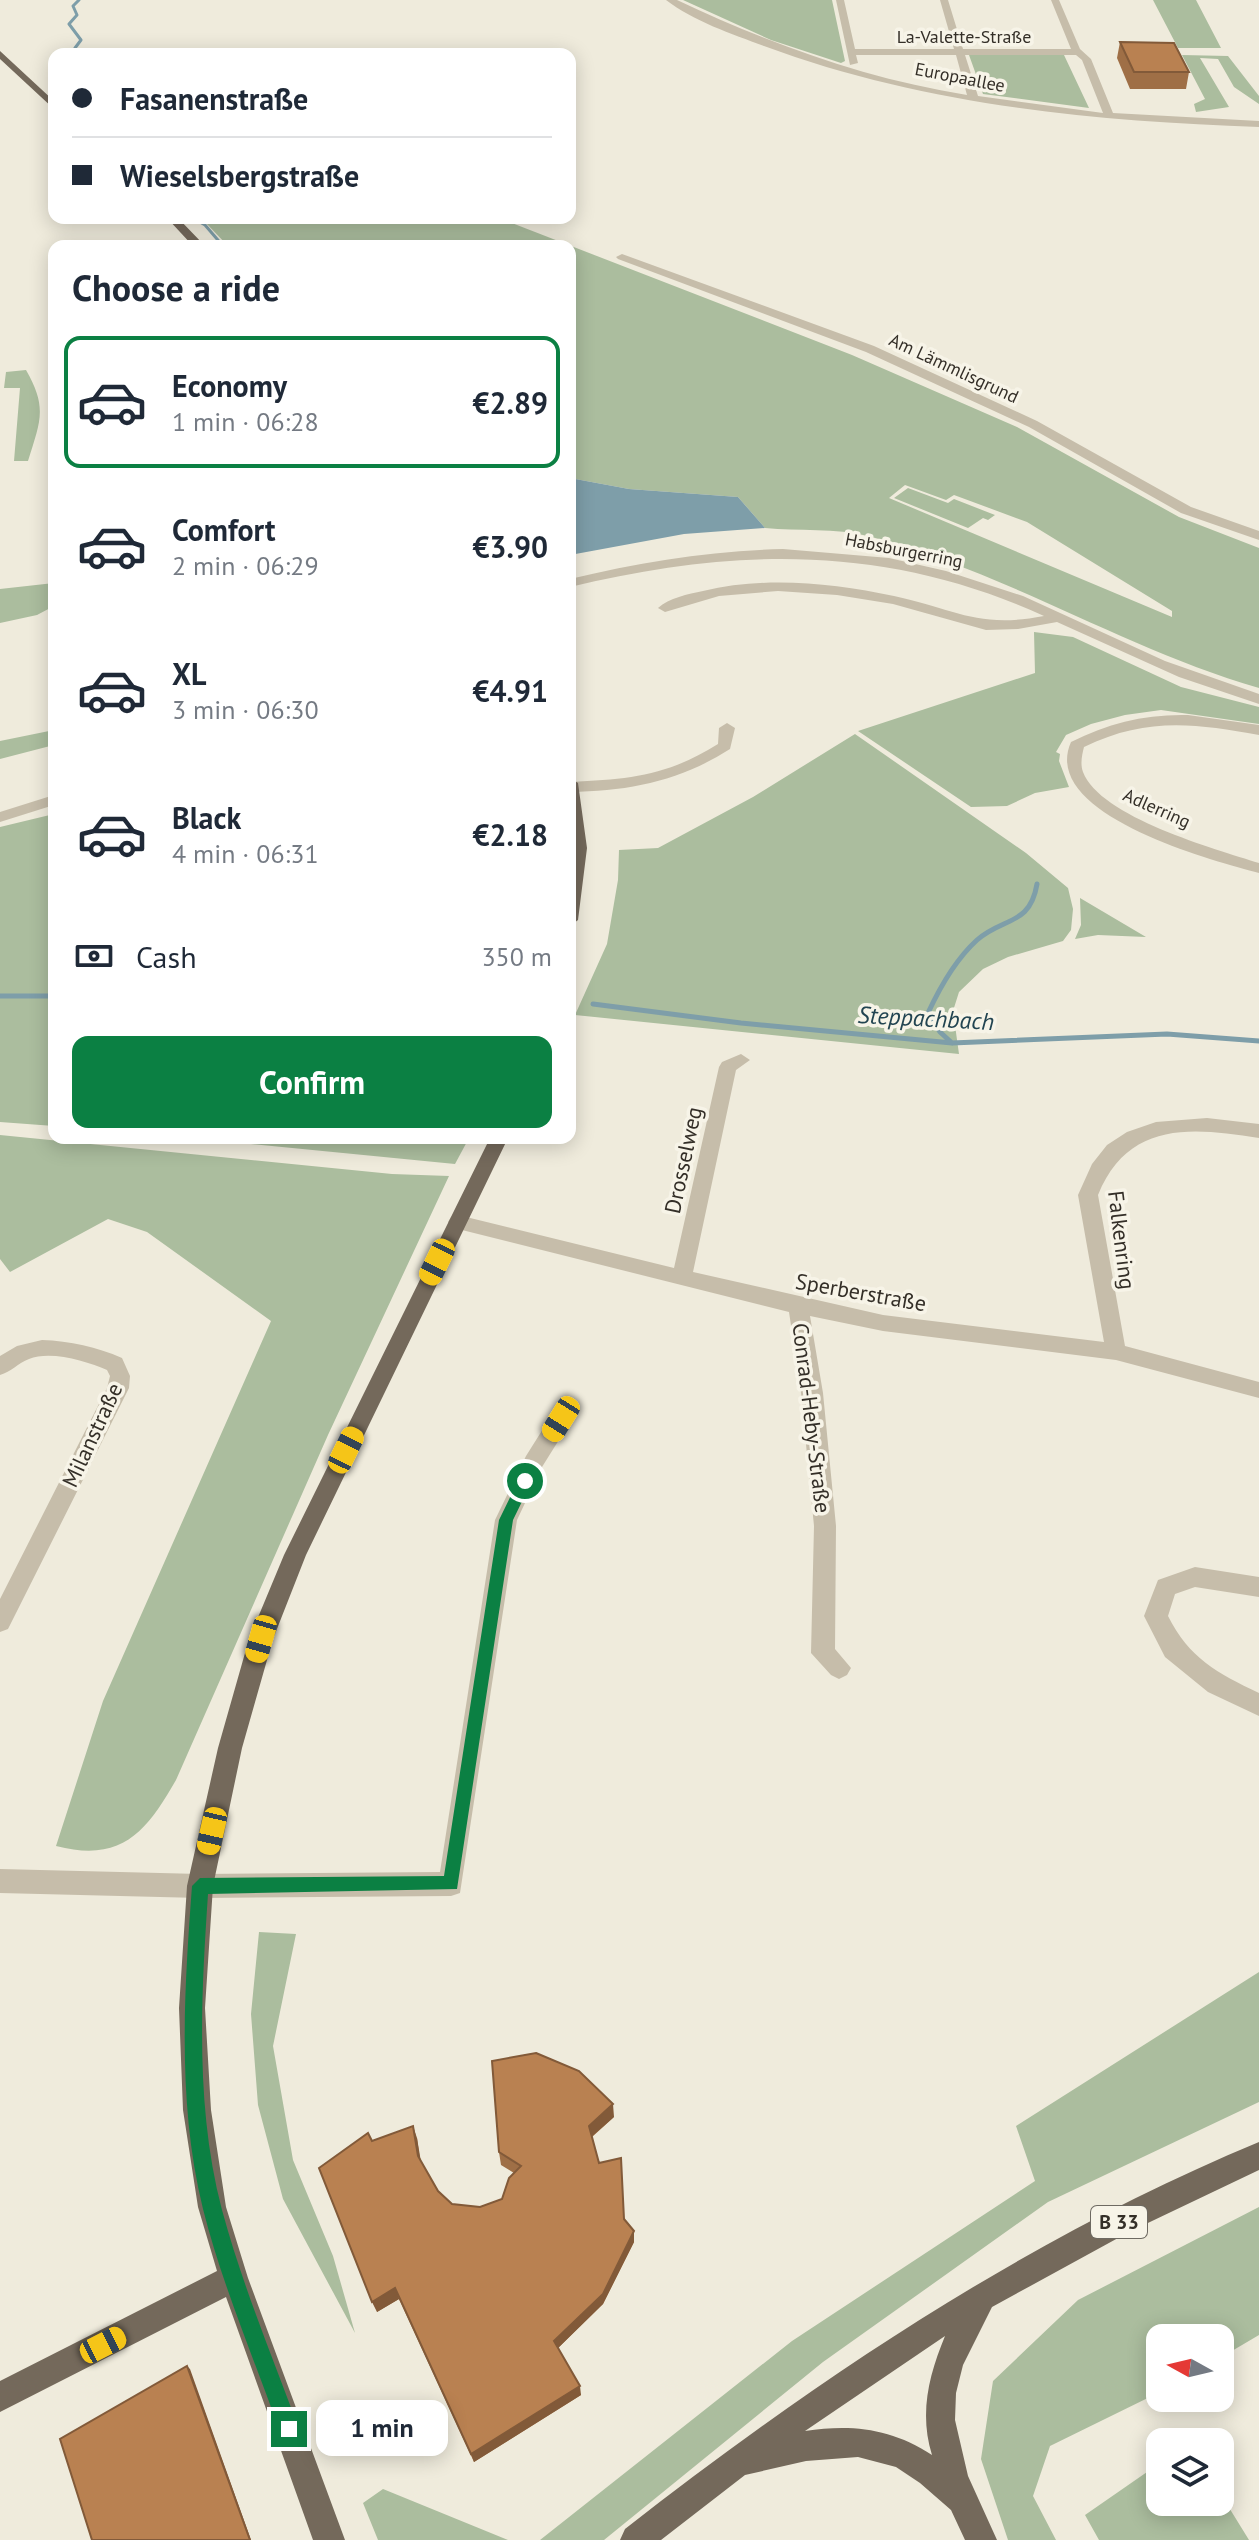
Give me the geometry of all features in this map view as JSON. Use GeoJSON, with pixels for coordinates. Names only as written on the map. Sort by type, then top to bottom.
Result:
{"type":"FeatureCollection","features":[{"type":"Feature","properties":{"kind":"main road"},"geometry":{"type":"LineString","coordinates":[[0,54],[48,100]]}},
{"type":"Feature","properties":{"kind":"main road"},"geometry":{"type":"LineString","coordinates":[[178,224],[193,240]]}},
{"type":"Feature","properties":{"kind":"main road"},"geometry":{"type":"LineString","coordinates":[[576,824],[579,848],[576,872]]}},
{"type":"Feature","properties":{"kind":"main road"},"geometry":{"type":"LineString","coordinates":[[329,2540],[234,2278],[212,2207],[197,2110],[192,2008],[200,1886],[230,1748],[261,1639],[301,1542],[496,1144]]}},
{"type":"Feature","properties":{"kind":"main road","name":"B 33"},"geometry":{"type":"LineString","coordinates":[[636,2540],[733,2463],[983,2296],[1095,2234],[1259,2156]]}},
{"type":"Feature","properties":{"kind":"main road"},"geometry":{"type":"LineString","coordinates":[[0,2397],[234,2278]]}},
{"type":"Feature","properties":{"kind":"main road"},"geometry":{"type":"LineString","coordinates":[[981,2540],[946,2457],[942,2433],[942,2382],[957,2336],[983,2296]]}},
{"type":"Feature","properties":{"kind":"main road"},"geometry":{"type":"LineString","coordinates":[[733,2463],[828,2440],[874,2444],[921,2464],[964,2504]]}},
{"type":"Feature","properties":{"kind":"street","name":"Europaallee"},"geometry":{"type":"LineString","coordinates":[[670,0],[755,40],[853,71],[973,97],[1109,115],[1259,124]]}},
{"type":"Feature","properties":{"kind":"street"},"geometry":{"type":"LineString","coordinates":[[840,0],[853,71]]}},
{"type":"Feature","properties":{"kind":"street"},"geometry":{"type":"LineString","coordinates":[[944,0],[973,97]]}},
{"type":"Feature","properties":{"kind":"street"},"geometry":{"type":"LineString","coordinates":[[1055,0],[1077,52],[1086,59],[1109,115]]}},
{"type":"Feature","properties":{"kind":"street","name":"La-Valette-Straße"},"geometry":{"type":"LineString","coordinates":[[851,52],[1077,52]]}},
{"type":"Feature","properties":{"kind":"street","name":"Am Lämmlisgrund"},"geometry":{"type":"LineString","coordinates":[[622,257],[870,349],[1033,424],[1186,510],[1259,536]]}},
{"type":"Feature","properties":{"kind":"street","name":"Habsburgerring"},"geometry":{"type":"LineString","coordinates":[[576,581],[628,567],[687,557],[750,552],[831,554],[928,570],[997,591],[1183,673],[1259,699]]}},
{"type":"Feature","properties":{"kind":"street"},"geometry":{"type":"LineString","coordinates":[[665,608],[688,597],[755,589],[830,590],[896,601],[975,624],[1004,627],[1060,617]]}},
{"type":"Feature","properties":{"kind":"street","name":"Adlerring"},"geometry":{"type":"LineString","coordinates":[[1259,730],[1190,718],[1145,721],[1103,730],[1076,745],[1074,769],[1082,787],[1102,805],[1141,826],[1206,852],[1259,868]]}},
{"type":"Feature","properties":{"kind":"street"},"geometry":{"type":"LineString","coordinates":[[576,785],[641,783],[664,779],[696,765],[725,746],[727,728]]}},
{"type":"Feature","properties":{"kind":"street"},"geometry":{"type":"LineString","coordinates":[[0,817],[48,802]]}},
{"type":"Feature","properties":{"kind":"street","name":"Drosselweg"},"geometry":{"type":"LineString","coordinates":[[682,1278],[728,1067],[741,1060]]}},
{"type":"Feature","properties":{"kind":"street","name":"Falkenring"},"geometry":{"type":"LineString","coordinates":[[1116,1352],[1088,1195],[1093,1174],[1106,1155],[1141,1132],[1190,1125],[1259,1131]]}},
{"type":"Feature","properties":{"kind":"street","name":"Sperberstraße"},"geometry":{"type":"LineString","coordinates":[[458,1222],[798,1306],[898,1325],[1116,1352],[1259,1390]]}},
{"type":"Feature","properties":{"kind":"street","name":"Conrad-Heby-Straße"},"geometry":{"type":"LineString","coordinates":[[798,1306],[814,1407],[825,1526],[823,1653],[839,1668]]}},
{"type":"Feature","properties":{"kind":"street","name":"Milanstraße"},"geometry":{"type":"LineString","coordinates":[[0,1367],[16,1356],[35,1349],[100,1357],[115,1364],[120,1376],[118,1388],[1,1617]]}},
{"type":"Feature","properties":{"kind":"street"},"geometry":{"type":"LineString","coordinates":[[0,1881],[200,1886],[451,1884],[506,1520],[534,1462],[561,1419]]}},
{"type":"Feature","properties":{"kind":"street"},"geometry":{"type":"LineString","coordinates":[[1259,1587],[1195,1577],[1166,1587],[1156,1616],[1173,1650],[1216,1684],[1259,1705]]}},
{"type":"Feature","properties":{"kind":"green space"},"geometry":{"type":"Polygon","coordinates":[[[683,0],[832,0],[845,61],[841,63],[771,40],[683,0]]]}},
{"type":"Feature","properties":{"kind":"green space"},"geometry":{"type":"Polygon","coordinates":[[[1153,0],[1196,0],[1221,48],[1178,48],[1153,0]]]}},
{"type":"Feature","properties":{"kind":"green space"},"geometry":{"type":"Polygon","coordinates":[[[969,55],[1064,55],[1089,108],[983,94],[969,55]]]}},
{"type":"Feature","properties":{"kind":"green space"},"geometry":{"type":"Polygon","coordinates":[[[1182,55],[1228,56],[1259,96],[1259,104],[1234,87],[1218,59],[1200,58],[1229,107],[1196,112],[1194,104],[1205,99],[1182,55]]]}},
{"type":"Feature","properties":{"kind":"green space"},"geometry":{"type":"Polygon","coordinates":[[[207,224],[514,224],[556,240],[222,240],[207,224]]]}},
{"type":"Feature","properties":{"kind":"green space"},"geometry":{"type":"Polygon","coordinates":[[[576,248],[852,355],[1017,427],[1179,517],[1259,548],[1259,688],[1160,653],[1016,589],[918,551],[856,533],[765,528],[738,497],[629,489],[576,479],[576,248]],[[905,485],[889,498],[1172,617],[1172,611],[1027,522],[954,495],[946,500],[905,485]]]}},
{"type":"Feature","properties":{"kind":"green space"},"geometry":{"type":"Polygon","coordinates":[[[26,370],[37,395],[40,415],[28,461],[14,461],[20,388],[4,388],[6,372],[26,370]]]}},
{"type":"Feature","properties":{"kind":"green space"},"geometry":{"type":"Polygon","coordinates":[[[908,488],[948,503],[954,499],[995,515],[988,520],[983,518],[968,528],[894,498],[908,488]]]}},
{"type":"Feature","properties":{"kind":"green space"},"geometry":{"type":"Polygon","coordinates":[[[48,584],[48,609],[37,615],[0,623],[0,589],[48,584]]]}},
{"type":"Feature","properties":{"kind":"green space"},"geometry":{"type":"Polygon","coordinates":[[[1034,632],[1073,637],[1181,687],[1259,707],[1259,724],[1161,710],[1091,724],[1066,735],[1056,752],[1060,754],[1059,761],[1069,787],[1035,793],[1007,806],[971,807],[858,731],[1035,673],[1034,632]]]}},
{"type":"Feature","properties":{"kind":"green space"},"geometry":{"type":"Polygon","coordinates":[[[48,731],[48,747],[0,759],[0,741],[48,731]]]}},
{"type":"Feature","properties":{"kind":"green space"},"geometry":{"type":"Polygon","coordinates":[[[855,734],[1026,853],[1068,888],[1073,909],[1071,930],[1063,941],[1008,957],[983,969],[959,992],[953,1011],[959,1054],[576,1015],[607,944],[618,880],[619,850],[658,848],[753,797],[855,734]]]}},
{"type":"Feature","properties":{"kind":"green space"},"geometry":{"type":"Polygon","coordinates":[[[48,815],[48,1126],[0,1122],[0,827],[48,815]]]}},
{"type":"Feature","properties":{"kind":"green space"},"geometry":{"type":"Polygon","coordinates":[[[1080,898],[1146,937],[1098,935],[1075,939],[1081,925],[1080,898]]]}},
{"type":"Feature","properties":{"kind":"green space"},"geometry":{"type":"Polygon","coordinates":[[[0,1135],[48,1140],[48,1144],[90,1144],[392,1174],[449,1176],[328,1435],[176,1780],[154,1815],[130,1839],[98,1850],[56,1846],[103,1701],[271,1321],[147,1232],[108,1219],[10,1272],[0,1259],[0,1135]]]}},
{"type":"Feature","properties":{"kind":"green space"},"geometry":{"type":"Polygon","coordinates":[[[252,1144],[466,1144],[455,1164],[252,1144]]]}},
{"type":"Feature","properties":{"kind":"green space"},"geometry":{"type":"Polygon","coordinates":[[[259,1932],[296,1934],[273,2046],[293,2160],[333,2256],[355,2333],[283,2199],[258,2105],[251,2014],[259,1932]]]}},
{"type":"Feature","properties":{"kind":"green space"},"geometry":{"type":"Polygon","coordinates":[[[1259,1972],[1259,2102],[1048,2202],[823,2362],[604,2540],[540,2540],[792,2341],[1035,2181],[1016,2126],[1259,1972]]]}},
{"type":"Feature","properties":{"kind":"green space"},"geometry":{"type":"Polygon","coordinates":[[[1259,2207],[1259,2335],[1234,2350],[1234,2324],[1146,2324],[1146,2399],[1050,2446],[1033,2496],[1056,2540],[1008,2540],[981,2459],[993,2381],[1078,2300],[1259,2207]]]}},
{"type":"Feature","properties":{"kind":"green space"},"geometry":{"type":"Polygon","coordinates":[[[1146,2473],[1146,2516],[1234,2516],[1249,2540],[1099,2540],[1085,2515],[1146,2473]]]}},
{"type":"Feature","properties":{"kind":"green space"},"geometry":{"type":"Polygon","coordinates":[[[383,2489],[508,2540],[378,2540],[363,2503],[383,2489]]]}},
{"type":"Feature","properties":{"kind":"water"},"geometry":{"type":"Polygon","coordinates":[[[576,479],[629,489],[738,497],[765,528],[684,534],[576,554],[576,479]]]}},
{"type":"Feature","properties":{"kind":"building"},"geometry":{"type":"Polygon","coordinates":[[[1120,42],[1174,43],[1189,72],[1134,72],[1120,42]]]}},
{"type":"Feature","properties":{"kind":"building"},"geometry":{"type":"Polygon","coordinates":[[[536,2053],[579,2071],[613,2104],[589,2126],[599,2163],[621,2158],[624,2219],[634,2231],[603,2294],[554,2341],[580,2386],[471,2454],[395,2288],[372,2302],[319,2168],[368,2133],[372,2141],[413,2126],[418,2156],[438,2191],[452,2204],[480,2207],[502,2199],[509,2178],[521,2166],[499,2152],[492,2061],[536,2053]]]}},
{"type":"Feature","properties":{"kind":"building"},"geometry":{"type":"Polygon","coordinates":[[[187,2366],[250,2540],[92,2540],[60,2439],[187,2366]]]}},
{"type":"Feature","properties":{"kind":"waterway"},"geometry":{"type":"LineString","coordinates":[[75,48],[81,40],[69,24],[77,15],[73,6],[79,0]]}},
{"type":"Feature","properties":{"kind":"waterway"},"geometry":{"type":"LineString","coordinates":[[203,224],[218,240]]}},
{"type":"Feature","properties":{"kind":"waterway"},"geometry":{"type":"LineString","coordinates":[[952,1043],[940,1032],[928,1013],[938,993],[955,965],[977,940],[1022,914],[1033,898],[1037,884]]}},
{"type":"Feature","properties":{"kind":"waterway","name":"Steppachbach"},"geometry":{"type":"LineString","coordinates":[[0,996],[48,996]]}},
{"type":"Feature","properties":{"kind":"waterway","name":"Steppachbach"},"geometry":{"type":"LineString","coordinates":[[593,1004],[741,1023],[952,1043]]}},
{"type":"Feature","properties":{"kind":"waterway","name":"Steppachbach"},"geometry":{"type":"LineString","coordinates":[[952,1043],[1167,1034],[1259,1041]]}},
{"type":"Feature","properties":{"kind":"route"},"geometry":{"type":"LineString","coordinates":[[289,2429],[234,2278],[212,2207],[197,2110],[192,2008],[200,1886],[451,1884],[506,1520],[525,1481]]}}]}
